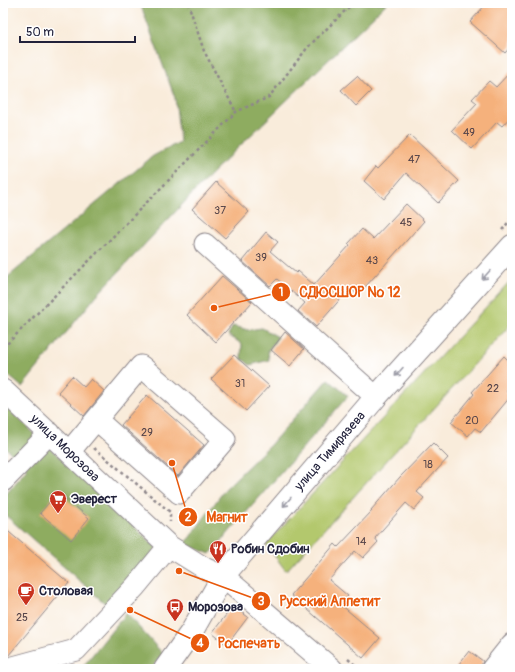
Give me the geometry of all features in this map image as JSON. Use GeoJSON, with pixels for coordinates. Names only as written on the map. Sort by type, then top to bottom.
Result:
{"type":"FeatureCollection","features":[{"type":"Feature","properties":{"kind":"main road","name":"улица Тимирязева"},"geometry":{"type":"LineString","coordinates":[[165,669],[192,631],[223,576],[376,397],[512,246]]}},
{"type":"Feature","properties":{"kind":"street"},"geometry":{"type":"LineString","coordinates":[[205,244],[376,397]]}},
{"type":"Feature","properties":{"kind":"street"},"geometry":{"type":"LineString","coordinates":[[76,445],[140,366],[225,439],[178,493],[97,420]]}},
{"type":"Feature","properties":{"kind":"street","name":"улица Морозова"},"geometry":{"type":"LineString","coordinates":[[3,390],[50,433],[76,445],[169,546],[206,569],[223,576],[332,669]]}},
{"type":"Feature","properties":{"kind":"street"},"geometry":{"type":"LineString","coordinates":[[3,481],[50,433]]}},
{"type":"Feature","properties":{"kind":"street"},"geometry":{"type":"LineString","coordinates":[[6,669],[76,650],[135,587],[169,546]]}},
{"type":"Feature","properties":{"kind":"street"},"geometry":{"type":"LineString","coordinates":[[492,669],[512,644]]}},
{"type":"Feature","properties":{"kind":"path"},"geometry":{"type":"LineString","coordinates":[[188,3],[204,51],[236,112]]}},
{"type":"Feature","properties":{"kind":"path"},"geometry":{"type":"LineString","coordinates":[[3,348],[236,112],[269,97],[308,47],[353,3]]}},
{"type":"Feature","properties":{"kind":"path"},"geometry":{"type":"LineString","coordinates":[[76,445],[170,512],[169,546]]}},
{"type":"Feature","properties":{"kind":"green space"},"geometry":{"type":"Polygon","coordinates":[[[140,3],[387,3],[213,172],[96,296],[22,387],[3,371],[3,281],[153,156],[180,142],[175,98],[140,3]]]}},
{"type":"Feature","properties":{"kind":"green space"},"geometry":{"type":"Polygon","coordinates":[[[512,279],[512,323],[286,571],[266,544],[512,279]]]}},
{"type":"Feature","properties":{"kind":"green space"},"geometry":{"type":"Polygon","coordinates":[[[233,326],[248,330],[262,328],[278,337],[268,351],[269,360],[250,365],[241,358],[242,344],[228,335],[233,326]]]}},
{"type":"Feature","properties":{"kind":"green space"},"geometry":{"type":"Polygon","coordinates":[[[328,379],[348,396],[210,554],[185,544],[226,488],[271,444],[328,379]]]}},
{"type":"Feature","properties":{"kind":"green space"},"geometry":{"type":"Polygon","coordinates":[[[3,404],[157,548],[108,606],[3,513],[3,498],[27,469],[3,445],[3,404]]]}},
{"type":"Feature","properties":{"kind":"green space"},"geometry":{"type":"Polygon","coordinates":[[[126,613],[163,654],[151,669],[81,669],[126,613]]]}},
{"type":"Feature","properties":{"kind":"building"},"geometry":{"type":"Polygon","coordinates":[[[487,3],[512,3],[512,45],[505,53],[470,22],[487,3]]]}},
{"type":"Feature","properties":{"kind":"building"},"geometry":{"type":"Polygon","coordinates":[[[512,70],[512,115],[502,126],[497,122],[472,149],[452,130],[477,103],[472,99],[489,81],[496,87],[512,70]]]}},
{"type":"Feature","properties":{"kind":"building"},"geometry":{"type":"Polygon","coordinates":[[[357,76],[371,91],[356,106],[341,90],[357,76]]]}},
{"type":"Feature","properties":{"kind":"building"},"geometry":{"type":"Polygon","coordinates":[[[410,135],[459,181],[438,203],[406,173],[384,199],[364,181],[376,166],[378,168],[410,135]]]}},
{"type":"Feature","properties":{"kind":"building"},"geometry":{"type":"Polygon","coordinates":[[[216,182],[249,212],[225,238],[192,209],[216,182]]]}},
{"type":"Feature","properties":{"kind":"building"},"geometry":{"type":"Polygon","coordinates":[[[406,204],[424,221],[358,295],[350,288],[316,327],[298,311],[305,303],[277,279],[270,286],[242,261],[266,232],[278,242],[270,251],[296,273],[298,271],[314,285],[350,245],[348,244],[362,229],[373,239],[406,204]]]}},
{"type":"Feature","properties":{"kind":"building"},"geometry":{"type":"Polygon","coordinates":[[[222,276],[252,302],[216,342],[187,315],[222,276]]]}},
{"type":"Feature","properties":{"kind":"building"},"geometry":{"type":"Polygon","coordinates":[[[285,332],[304,349],[290,366],[271,350],[285,332]]]}},
{"type":"Feature","properties":{"kind":"building"},"geometry":{"type":"Polygon","coordinates":[[[234,355],[269,386],[246,411],[211,379],[234,355]]]}},
{"type":"Feature","properties":{"kind":"building"},"geometry":{"type":"Polygon","coordinates":[[[504,356],[512,364],[512,384],[506,391],[511,396],[481,432],[475,428],[468,436],[451,422],[474,394],[472,392],[504,356]]]}},
{"type":"Feature","properties":{"kind":"building"},"geometry":{"type":"Polygon","coordinates":[[[72,376],[84,387],[91,379],[104,391],[84,416],[58,392],[72,376]]]}},
{"type":"Feature","properties":{"kind":"building"},"geometry":{"type":"Polygon","coordinates":[[[147,395],[204,445],[178,476],[121,425],[147,395]]]}},
{"type":"Feature","properties":{"kind":"building"},"geometry":{"type":"Polygon","coordinates":[[[433,443],[448,458],[417,492],[424,498],[414,510],[406,503],[375,538],[378,542],[363,558],[355,551],[329,580],[348,596],[340,604],[380,638],[363,658],[291,595],[335,544],[338,547],[372,511],[371,510],[400,477],[433,443]]]}},
{"type":"Feature","properties":{"kind":"building"},"geometry":{"type":"Polygon","coordinates":[[[58,492],[89,518],[71,540],[40,513],[58,492]]]}},
{"type":"Feature","properties":{"kind":"building"},"geometry":{"type":"Polygon","coordinates":[[[3,527],[69,583],[8,656],[3,657],[3,527]]]}},
{"type":"Feature","properties":{"kind":"building"},"geometry":{"type":"Polygon","coordinates":[[[233,606],[248,617],[227,645],[212,633],[233,606]]]}},
{"type":"Feature","properties":{"kind":"building"},"geometry":{"type":"Polygon","coordinates":[[[469,651],[483,661],[480,669],[455,669],[469,651]]]}},
{"type":"Feature","properties":{"kind":"place","name":"СДЮСШОР № 12"},"geometry":{"type":"Point","coordinates":[214,308]}},
{"type":"Feature","properties":{"kind":"place","name":"Магнит"},"geometry":{"type":"Point","coordinates":[172,463]}},
{"type":"Feature","properties":{"kind":"place","name":"Эверест"},"geometry":{"type":"Point","coordinates":[58,514]}},
{"type":"Feature","properties":{"kind":"place","name":"Робин Сдобин"},"geometry":{"type":"Point","coordinates":[218,564]}},
{"type":"Feature","properties":{"kind":"place","name":"Русский Аппетит"},"geometry":{"type":"Point","coordinates":[179,571]}},
{"type":"Feature","properties":{"kind":"place","name":"Столовая"},"geometry":{"type":"Point","coordinates":[26,606]}},
{"type":"Feature","properties":{"kind":"place","name":"Роспечать"},"geometry":{"type":"Point","coordinates":[130,610]}},
{"type":"Feature","properties":{"kind":"place","name":"Морозова"},"geometry":{"type":"Point","coordinates":[175,622]}}]}
